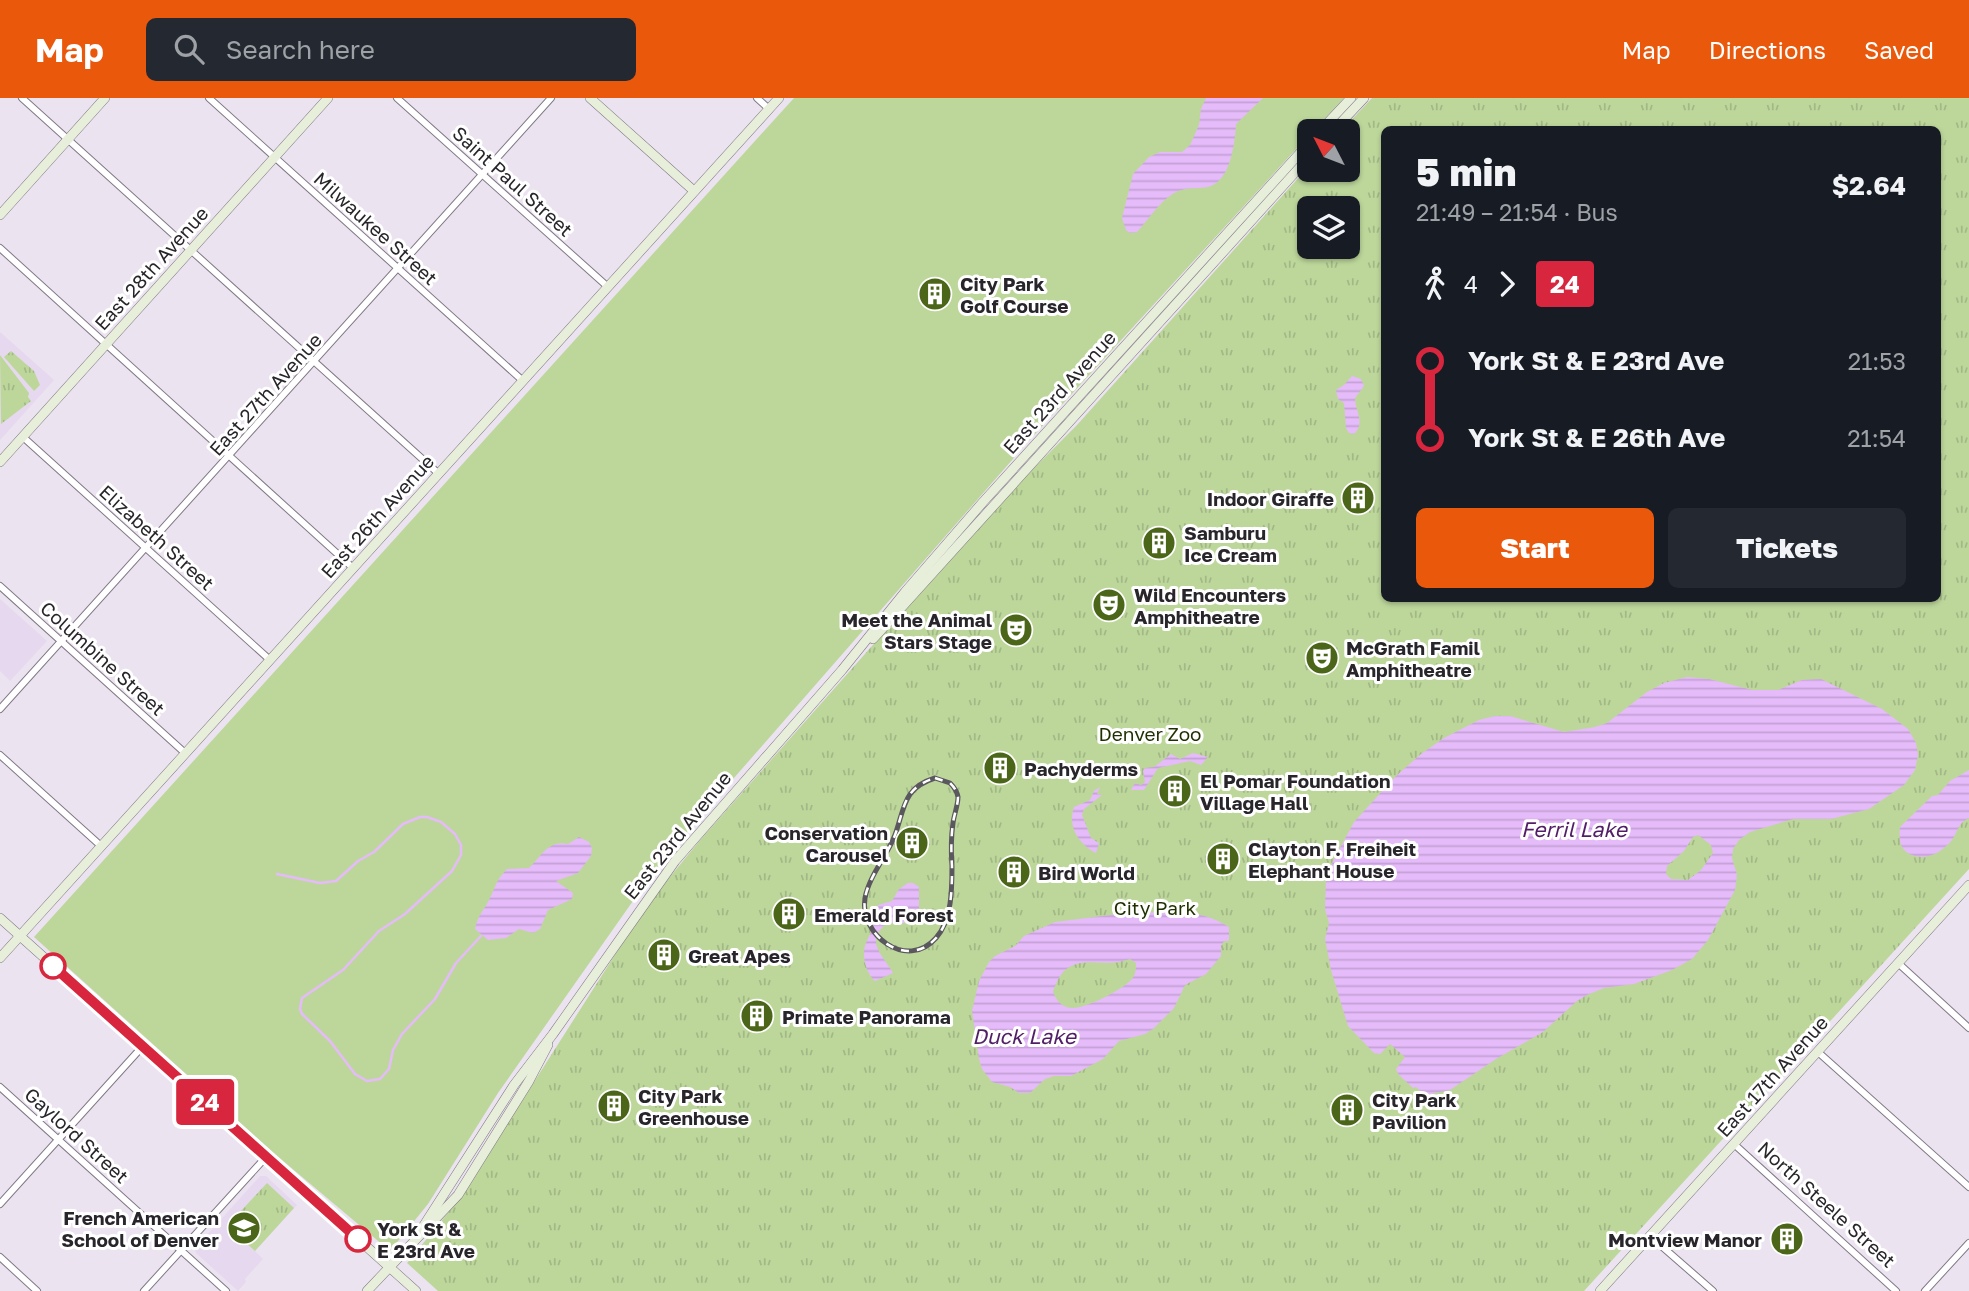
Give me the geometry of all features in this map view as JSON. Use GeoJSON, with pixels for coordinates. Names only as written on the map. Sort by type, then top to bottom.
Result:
{"type":"FeatureCollection","features":[{"type":"Feature","properties":{"kind":"main road"},"geometry":{"type":"LineString","coordinates":[[0,215],[105,98]]}},
{"type":"Feature","properties":{"kind":"main road","name":"East 28th Avenue"},"geometry":{"type":"LineString","coordinates":[[0,462],[328,98]]}},
{"type":"Feature","properties":{"kind":"main road"},"geometry":{"type":"LineString","coordinates":[[590,98],[695,191]]}},
{"type":"Feature","properties":{"kind":"main road","name":"East 26th Avenue"},"geometry":{"type":"LineString","coordinates":[[0,958],[779,98]]}},
{"type":"Feature","properties":{"kind":"main road"},"geometry":{"type":"LineString","coordinates":[[1331,119],[1351,98]]}},
{"type":"Feature","properties":{"kind":"main road"},"geometry":{"type":"LineString","coordinates":[[1344,119],[1364,98]]}},
{"type":"Feature","properties":{"kind":"main road","name":"East 23rd Avenue"},"geometry":{"type":"LineString","coordinates":[[367,1291],[419,1233],[507,1095],[675,860],[842,670],[974,512],[1297,156]]}},
{"type":"Feature","properties":{"kind":"main road","name":"East 23rd Avenue"},"geometry":{"type":"LineString","coordinates":[[842,670],[915,595],[1297,170]]}},
{"type":"Feature","properties":{"kind":"main road","name":"East 17th Avenue"},"geometry":{"type":"LineString","coordinates":[[1600,1291],[1969,885]]}},
{"type":"Feature","properties":{"kind":"main road"},"geometry":{"type":"LineString","coordinates":[[0,918],[416,1291]]}},
{"type":"Feature","properties":{"kind":"street"},"geometry":{"type":"LineString","coordinates":[[22,98],[439,474]]}},
{"type":"Feature","properties":{"kind":"street","name":"Milwaukee Street"},"geometry":{"type":"LineString","coordinates":[[209,98],[523,381]]}},
{"type":"Feature","properties":{"kind":"street","name":"Saint Paul Street"},"geometry":{"type":"LineString","coordinates":[[397,98],[607,287]]}},
{"type":"Feature","properties":{"kind":"street","name":"East 27th Avenue"},"geometry":{"type":"LineString","coordinates":[[0,709],[551,98]]}},
{"type":"Feature","properties":{"kind":"street"},"geometry":{"type":"LineString","coordinates":[[757,98],[769,109]]}},
{"type":"Feature","properties":{"kind":"street"},"geometry":{"type":"LineString","coordinates":[[0,248],[353,568]]}},
{"type":"Feature","properties":{"kind":"street","name":"Elizabeth Street"},"geometry":{"type":"LineString","coordinates":[[23,437],[270,660]]}},
{"type":"Feature","properties":{"kind":"street","name":"Columbine Street"},"geometry":{"type":"LineString","coordinates":[[0,586],[186,753]]}},
{"type":"Feature","properties":{"kind":"street"},"geometry":{"type":"LineString","coordinates":[[0,755],[101,846]]}},
{"type":"Feature","properties":{"kind":"street"},"geometry":{"type":"LineString","coordinates":[[1898,963],[1969,1028]]}},
{"type":"Feature","properties":{"kind":"street"},"geometry":{"type":"LineString","coordinates":[[0,1204],[142,1047]]}},
{"type":"Feature","properties":{"kind":"street"},"geometry":{"type":"LineString","coordinates":[[1818,1052],[1969,1187]]}},
{"type":"Feature","properties":{"kind":"street","name":"Gaylord Street"},"geometry":{"type":"LineString","coordinates":[[0,1087],[226,1291]]}},
{"type":"Feature","properties":{"kind":"street","name":"North Steele Street"},"geometry":{"type":"LineString","coordinates":[[1734,1144],[1896,1291]]}},
{"type":"Feature","properties":{"kind":"street"},"geometry":{"type":"LineString","coordinates":[[144,1291],[266,1157]]}},
{"type":"Feature","properties":{"kind":"street"},"geometry":{"type":"LineString","coordinates":[[1650,1236],[1713,1291]]}},
{"type":"Feature","properties":{"kind":"street"},"geometry":{"type":"LineString","coordinates":[[1925,1291],[1969,1243]]}},
{"type":"Feature","properties":{"kind":"street"},"geometry":{"type":"LineString","coordinates":[[0,1257],[37,1291]]}},
{"type":"Feature","properties":{"kind":"shaded area"},"geometry":{"type":"Polygon","coordinates":[[[0,332],[54,380],[0,440],[0,332]]]}},
{"type":"Feature","properties":{"kind":"shaded area"},"geometry":{"type":"Polygon","coordinates":[[[0,599],[47,641],[10,681],[0,671],[0,599]]]}},
{"type":"Feature","properties":{"kind":"shaded area","name":"French American School of Denver"},"geometry":{"type":"Polygon","coordinates":[[[260,1176],[266,1176],[297,1205],[255,1251],[263,1259],[238,1291],[196,1253],[195,1248],[260,1176]]]}},
{"type":"Feature","properties":{"kind":"green space","name":"City Park Golf Course"},"geometry":{"type":"Polygon","coordinates":[[[794,98],[1344,98],[1324,119],[1297,119],[1297,148],[1026,444],[685,834],[647,881],[498,1093],[428,1204],[390,1251],[276,1155],[34,937],[794,98]]]}},
{"type":"Feature","properties":{"kind":"green space","name":"City Park"},"geometry":{"type":"Polygon","coordinates":[[[1372,98],[1969,98],[1969,869],[1584,1291],[438,1291],[407,1263],[460,1198],[660,889],[701,839],[996,506],[1077,425],[1297,179],[1297,182],[1360,182],[1360,119],[1352,119],[1372,98]]]}},
{"type":"Feature","properties":{"kind":"green space"},"geometry":{"type":"Polygon","coordinates":[[[11,351],[34,371],[40,385],[34,391],[4,357],[11,351]]]}},
{"type":"Feature","properties":{"kind":"green space"},"geometry":{"type":"Polygon","coordinates":[[[0,355],[29,393],[31,401],[1,424],[0,355]]]}},
{"type":"Feature","properties":{"kind":"green space"},"geometry":{"type":"Polygon","coordinates":[[[267,1183],[294,1208],[255,1251],[227,1226],[267,1183]]]}},
{"type":"Feature","properties":{"kind":"water"},"geometry":{"type":"Polygon","coordinates":[[[1206,98],[1263,98],[1236,124],[1231,158],[1219,181],[1209,187],[1188,189],[1171,195],[1137,232],[1130,233],[1126,230],[1122,218],[1133,174],[1149,157],[1160,152],[1182,152],[1190,145],[1206,98]]]}},
{"type":"Feature","properties":{"kind":"water"},"geometry":{"type":"Polygon","coordinates":[[[1352,376],[1361,379],[1364,386],[1355,398],[1360,421],[1354,434],[1349,433],[1346,428],[1344,403],[1338,399],[1336,390],[1352,376]]]}},
{"type":"Feature","properties":{"kind":"water","name":"Ferril Lake"},"geometry":{"type":"Polygon","coordinates":[[[1687,677],[1709,679],[1752,690],[1778,690],[1802,680],[1821,679],[1882,709],[1908,729],[1916,743],[1918,755],[1915,770],[1904,785],[1869,809],[1831,819],[1793,819],[1750,832],[1739,840],[1733,849],[1732,858],[1737,875],[1735,890],[1708,940],[1692,959],[1672,970],[1634,984],[1604,988],[1587,995],[1543,1032],[1450,1090],[1425,1095],[1416,1087],[1413,1088],[1396,1069],[1405,1057],[1390,1044],[1380,1054],[1374,1053],[1348,1026],[1331,970],[1325,939],[1329,923],[1325,909],[1326,879],[1354,822],[1396,776],[1421,754],[1444,738],[1479,720],[1510,716],[1564,732],[1595,727],[1607,723],[1647,692],[1664,683],[1687,677]],[[1698,835],[1693,837],[1684,851],[1667,866],[1666,874],[1671,879],[1688,880],[1701,870],[1713,853],[1711,845],[1698,835]]]}},
{"type":"Feature","properties":{"kind":"water"},"geometry":{"type":"Polygon","coordinates":[[[1193,753],[1208,757],[1201,765],[1190,761],[1158,768],[1144,790],[1131,790],[1135,783],[1141,785],[1145,782],[1145,768],[1154,767],[1171,754],[1180,759],[1193,753]]]}},
{"type":"Feature","properties":{"kind":"water"},"geometry":{"type":"Polygon","coordinates":[[[1969,770],[1969,818],[1960,825],[1952,840],[1939,852],[1929,856],[1918,857],[1904,850],[1900,827],[1932,796],[1938,795],[1950,781],[1969,770]]]}},
{"type":"Feature","properties":{"kind":"water"},"geometry":{"type":"Polygon","coordinates":[[[1100,787],[1097,794],[1102,795],[1084,809],[1082,815],[1091,838],[1099,843],[1096,853],[1084,845],[1076,834],[1072,814],[1074,807],[1090,800],[1094,791],[1100,787]]]}},
{"type":"Feature","properties":{"kind":"water"},"geometry":{"type":"Polygon","coordinates":[[[579,837],[589,842],[592,848],[591,856],[578,873],[556,881],[573,893],[572,899],[548,910],[540,929],[533,933],[519,929],[506,938],[488,940],[475,929],[500,877],[507,869],[529,868],[550,847],[561,843],[568,844],[579,837]]]}},
{"type":"Feature","properties":{"kind":"water"},"geometry":{"type":"Polygon","coordinates":[[[908,883],[919,887],[919,908],[911,921],[900,924],[889,922],[877,935],[878,948],[893,973],[875,981],[867,969],[864,953],[878,905],[892,901],[899,889],[908,883]]]}},
{"type":"Feature","properties":{"kind":"water","name":"Duck Lake"},"geometry":{"type":"Polygon","coordinates":[[[1176,912],[1204,916],[1229,927],[1229,941],[1224,941],[1221,956],[1206,974],[1185,985],[1174,1008],[1153,1029],[1119,1041],[1103,1059],[1071,1076],[1045,1079],[1030,1093],[1019,1093],[1010,1087],[992,1082],[982,1069],[979,1059],[972,1011],[979,981],[989,962],[1015,946],[1024,936],[1055,922],[1127,913],[1176,912]],[[1130,959],[1112,963],[1077,964],[1062,973],[1054,994],[1065,1006],[1072,1008],[1086,1005],[1104,998],[1128,983],[1134,975],[1136,963],[1130,959]]]}},
{"type":"Feature","properties":{"kind":"waterway"},"geometry":{"type":"LineString","coordinates":[[277,874],[320,883],[336,881],[358,861],[374,852],[403,824],[420,817],[441,822],[455,834],[461,845],[461,855],[452,871],[405,914],[379,931],[343,970],[302,998],[302,1014],[330,1041],[355,1074],[367,1081],[380,1079],[389,1069],[393,1050],[402,1034],[435,999],[456,963],[481,936]]}},
{"type":"Feature","properties":{"kind":"railway"},"geometry":{"type":"LineString","coordinates":[[935,778],[950,783],[958,797],[952,834],[950,904],[945,922],[936,938],[924,947],[912,951],[899,950],[877,936],[869,925],[865,898],[870,882],[888,851],[911,793],[935,778]]}},
{"type":"Feature","properties":{"kind":"bus line","name":"24"},"geometry":{"type":"LineString","coordinates":[[53,966],[358,1239]]}},
{"type":"Feature","properties":{"kind":"place","name":"City Park Golf Course"},"geometry":{"type":"Point","coordinates":[935,294]}},
{"type":"Feature","properties":{"kind":"place","name":"Indoor Giraffe"},"geometry":{"type":"Point","coordinates":[1358,498]}},
{"type":"Feature","properties":{"kind":"place","name":"Samburu Ice Cream"},"geometry":{"type":"Point","coordinates":[1159,543]}},
{"type":"Feature","properties":{"kind":"place","name":"Wild Encounters Amphitheatre"},"geometry":{"type":"Point","coordinates":[1109,605]}},
{"type":"Feature","properties":{"kind":"place","name":"Meet the Animal Stars Stage"},"geometry":{"type":"Point","coordinates":[1016,630]}},
{"type":"Feature","properties":{"kind":"place","name":"McGrath Famil Amphitheatre"},"geometry":{"type":"Point","coordinates":[1322,658]}},
{"type":"Feature","properties":{"kind":"place","name":"Pachyderms"},"geometry":{"type":"Point","coordinates":[1000,768]}},
{"type":"Feature","properties":{"kind":"place","name":"El Pomar Foundation Village Hall"},"geometry":{"type":"Point","coordinates":[1175,791]}},
{"type":"Feature","properties":{"kind":"place","name":"Conservation Carousel"},"geometry":{"type":"Point","coordinates":[912,843]}},
{"type":"Feature","properties":{"kind":"place","name":"Clayton F. Freiheit Elephant House"},"geometry":{"type":"Point","coordinates":[1223,859]}},
{"type":"Feature","properties":{"kind":"place","name":"Bird World"},"geometry":{"type":"Point","coordinates":[1014,872]}},
{"type":"Feature","properties":{"kind":"place","name":"Emerald Forest"},"geometry":{"type":"Point","coordinates":[789,914]}},
{"type":"Feature","properties":{"kind":"place","name":"Great Apes"},"geometry":{"type":"Point","coordinates":[664,955]}},
{"type":"Feature","properties":{"kind":"place","name":"Primate Panorama"},"geometry":{"type":"Point","coordinates":[757,1016]}},
{"type":"Feature","properties":{"kind":"place","name":"City Park Greenhouse"},"geometry":{"type":"Point","coordinates":[614,1106]}},
{"type":"Feature","properties":{"kind":"place","name":"City Park Pavilion"},"geometry":{"type":"Point","coordinates":[1347,1110]}},
{"type":"Feature","properties":{"kind":"place","name":"French American School of Denver"},"geometry":{"type":"Point","coordinates":[244,1228]}},
{"type":"Feature","properties":{"kind":"place","name":"York St & E 23rd Ave"},"geometry":{"type":"Point","coordinates":[358,1239]}},
{"type":"Feature","properties":{"kind":"place","name":"Montview Manor"},"geometry":{"type":"Point","coordinates":[1787,1239]}},
{"type":"Feature","properties":{"kind":"park label","name":"Denver Zoo"},"geometry":{"type":"Point","coordinates":[1150,733]}}]}
